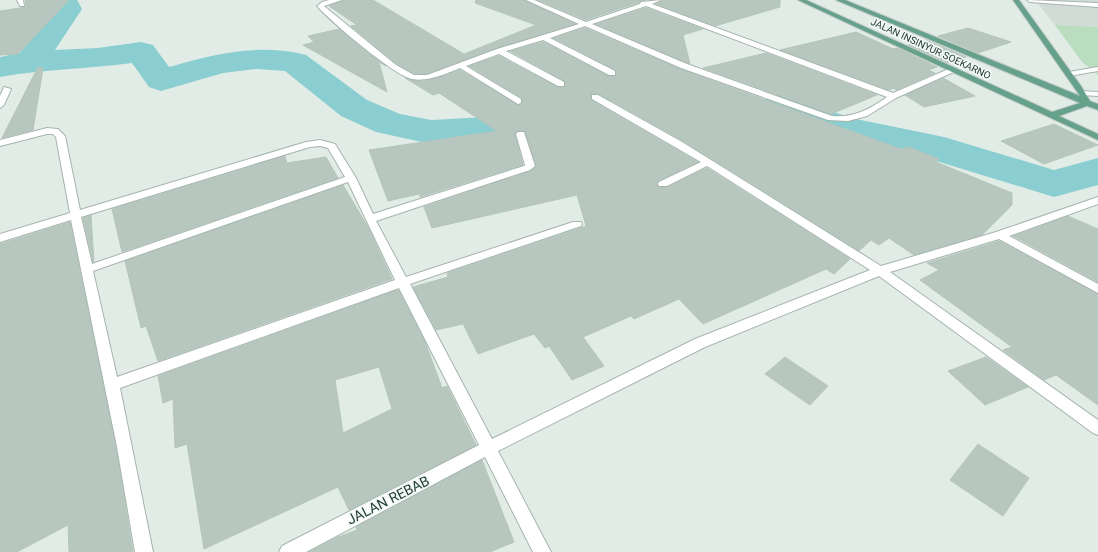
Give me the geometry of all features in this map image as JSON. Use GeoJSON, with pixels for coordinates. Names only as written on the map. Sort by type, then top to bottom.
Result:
{"type":"FeatureCollection","features":[{"type":"Feature","properties":{"kind":"main road","name":"JALAN INSINYUR SOEKARNO"},"geometry":{"type":"LineString","coordinates":[[801,0],[1098,137]]}},
{"type":"Feature","properties":{"kind":"main road","name":"JALAN INSINYUR SOEKARNO"},"geometry":{"type":"LineString","coordinates":[[839,0],[1098,107]]}},
{"type":"Feature","properties":{"kind":"main road"},"geometry":{"type":"LineString","coordinates":[[1016,0],[1037,26],[1083,93],[1087,103],[1052,115]]}},
{"type":"Feature","properties":{"kind":"street"},"geometry":{"type":"LineString","coordinates":[[339,0],[324,3],[320,6],[393,67],[417,78],[428,77],[500,51],[587,25],[658,0]]}},
{"type":"Feature","properties":{"kind":"street"},"geometry":{"type":"LineString","coordinates":[[529,0],[699,72],[832,118],[842,120],[850,120],[865,114],[893,96],[954,70]]}},
{"type":"Feature","properties":{"kind":"street"},"geometry":{"type":"LineString","coordinates":[[635,0],[893,96]]}},
{"type":"Feature","properties":{"kind":"street"},"geometry":{"type":"LineString","coordinates":[[1030,0],[1098,5]]}},
{"type":"Feature","properties":{"kind":"street"},"geometry":{"type":"LineString","coordinates":[[544,38],[612,73]]}},
{"type":"Feature","properties":{"kind":"street"},"geometry":{"type":"LineString","coordinates":[[500,51],[561,84]]}},
{"type":"Feature","properties":{"kind":"street"},"geometry":{"type":"LineString","coordinates":[[460,65],[518,101]]}},
{"type":"Feature","properties":{"kind":"street"},"geometry":{"type":"LineString","coordinates":[[1069,74],[1098,70]]}},
{"type":"Feature","properties":{"kind":"street"},"geometry":{"type":"LineString","coordinates":[[0,105],[7,88]]}},
{"type":"Feature","properties":{"kind":"street"},"geometry":{"type":"LineString","coordinates":[[1083,93],[1098,94]]}},
{"type":"Feature","properties":{"kind":"street"},"geometry":{"type":"LineString","coordinates":[[595,97],[708,162],[880,271],[1098,428]]}},
{"type":"Feature","properties":{"kind":"street"},"geometry":{"type":"LineString","coordinates":[[0,143],[47,131],[55,131],[60,136],[74,216],[88,269],[110,385],[133,482],[144,552]]}},
{"type":"Feature","properties":{"kind":"street"},"geometry":{"type":"LineString","coordinates":[[370,219],[527,168],[530,166],[522,134]]}},
{"type":"Feature","properties":{"kind":"street"},"geometry":{"type":"LineString","coordinates":[[0,238],[309,144],[320,143],[332,146],[350,178],[402,282],[542,552]]}},
{"type":"Feature","properties":{"kind":"street"},"geometry":{"type":"LineString","coordinates":[[663,184],[708,162]]}},
{"type":"Feature","properties":{"kind":"street"},"geometry":{"type":"LineString","coordinates":[[88,269],[350,178]]}},
{"type":"Feature","properties":{"kind":"street","name":"JALAN REBAB"},"geometry":{"type":"LineString","coordinates":[[288,552],[488,448],[700,344],[880,271],[1000,235],[1098,200]]}},
{"type":"Feature","properties":{"kind":"street"},"geometry":{"type":"LineString","coordinates":[[110,385],[402,282],[577,224]]}},
{"type":"Feature","properties":{"kind":"street"},"geometry":{"type":"LineString","coordinates":[[1000,235],[1098,290]]}},
{"type":"Feature","properties":{"kind":"shaded area"},"geometry":{"type":"Polygon","coordinates":[[[1035,0],[1098,0],[1098,27],[1055,25],[1035,0]]]}},
{"type":"Feature","properties":{"kind":"green space"},"geometry":{"type":"Polygon","coordinates":[[[1055,25],[1098,27],[1098,75],[1082,62],[1055,25]]]}},
{"type":"Feature","properties":{"kind":"building"},"geometry":{"type":"Polygon","coordinates":[[[25,0],[69,0],[18,54],[0,55],[0,11],[26,7],[25,0]]]}},
{"type":"Feature","properties":{"kind":"building"},"geometry":{"type":"Polygon","coordinates":[[[343,0],[373,0],[464,54],[536,25],[475,3],[476,0],[525,0],[575,24],[496,48],[427,74],[414,74],[397,64],[351,26],[357,25],[329,6],[343,0]]]}},
{"type":"Feature","properties":{"kind":"building"},"geometry":{"type":"Polygon","coordinates":[[[538,0],[646,0],[586,20],[538,0]]]}},
{"type":"Feature","properties":{"kind":"building"},"geometry":{"type":"Polygon","coordinates":[[[662,0],[780,0],[780,7],[715,26],[656,4],[662,0]]]}},
{"type":"Feature","properties":{"kind":"building"},"geometry":{"type":"Polygon","coordinates":[[[646,8],[703,29],[683,35],[690,64],[596,24],[646,8]]]}},
{"type":"Feature","properties":{"kind":"building"},"geometry":{"type":"Polygon","coordinates":[[[585,28],[680,69],[901,149],[909,147],[939,159],[936,162],[1012,193],[1012,205],[982,235],[914,255],[889,238],[879,245],[871,240],[859,251],[683,141],[599,94],[592,94],[591,100],[698,162],[658,181],[658,187],[668,187],[707,168],[850,259],[834,274],[826,269],[703,324],[679,299],[634,319],[631,316],[583,337],[604,366],[572,380],[549,346],[545,348],[534,334],[478,354],[463,324],[436,330],[413,287],[448,277],[447,273],[586,226],[577,195],[432,228],[424,207],[530,171],[536,167],[525,131],[518,130],[515,134],[523,165],[420,197],[419,194],[388,201],[369,150],[497,131],[439,93],[433,95],[405,78],[424,81],[460,70],[518,105],[522,104],[522,98],[469,66],[499,56],[557,87],[565,87],[565,81],[510,51],[543,42],[608,76],[616,76],[616,70],[554,38],[585,28]]]}},
{"type":"Feature","properties":{"kind":"building"},"geometry":{"type":"Polygon","coordinates":[[[968,28],[1011,42],[978,53],[938,36],[968,28]]]}},
{"type":"Feature","properties":{"kind":"building"},"geometry":{"type":"Polygon","coordinates":[[[339,29],[386,66],[379,62],[387,92],[303,45],[314,42],[308,36],[339,29]]]}},
{"type":"Feature","properties":{"kind":"building"},"geometry":{"type":"Polygon","coordinates":[[[856,32],[893,49],[898,48],[937,67],[928,70],[935,73],[896,90],[894,88],[889,90],[780,50],[856,32]]]}},
{"type":"Feature","properties":{"kind":"building"},"geometry":{"type":"Polygon","coordinates":[[[926,40],[966,57],[948,63],[908,45],[926,40]]]}},
{"type":"Feature","properties":{"kind":"building"},"geometry":{"type":"Polygon","coordinates":[[[766,53],[877,95],[831,114],[703,68],[766,53]]]}},
{"type":"Feature","properties":{"kind":"building"},"geometry":{"type":"Polygon","coordinates":[[[38,67],[43,68],[33,130],[2,138],[38,67]]]}},
{"type":"Feature","properties":{"kind":"building"},"geometry":{"type":"Polygon","coordinates":[[[943,78],[975,96],[924,107],[905,95],[943,78]]]}},
{"type":"Feature","properties":{"kind":"building"},"geometry":{"type":"Polygon","coordinates":[[[1054,124],[1098,145],[1044,164],[1001,141],[1054,124]]]}},
{"type":"Feature","properties":{"kind":"building"},"geometry":{"type":"Polygon","coordinates":[[[285,156],[287,163],[326,157],[338,178],[122,252],[112,209],[285,156]]]}},
{"type":"Feature","properties":{"kind":"building"},"geometry":{"type":"Polygon","coordinates":[[[343,185],[369,229],[392,279],[158,361],[146,326],[141,328],[125,261],[343,185]]]}},
{"type":"Feature","properties":{"kind":"building"},"geometry":{"type":"Polygon","coordinates":[[[91,215],[94,262],[83,218],[91,215]]]}},
{"type":"Feature","properties":{"kind":"building"},"geometry":{"type":"Polygon","coordinates":[[[1068,216],[1098,229],[1098,282],[1013,236],[1068,216]]]}},
{"type":"Feature","properties":{"kind":"building"},"geometry":{"type":"Polygon","coordinates":[[[70,222],[116,447],[133,552],[69,552],[68,525],[17,552],[0,552],[0,244],[70,222]]]}},
{"type":"Feature","properties":{"kind":"building"},"geometry":{"type":"Polygon","coordinates":[[[999,241],[1098,294],[1098,405],[1056,375],[1044,380],[1003,350],[1012,347],[920,280],[939,270],[927,263],[999,241]]]}},
{"type":"Feature","properties":{"kind":"building"},"geometry":{"type":"Polygon","coordinates":[[[397,290],[399,291],[424,339],[442,388],[447,386],[476,445],[349,510],[338,487],[204,549],[187,444],[175,448],[173,399],[163,403],[158,376],[397,290]],[[379,367],[335,380],[343,433],[392,409],[379,367]]]}},
{"type":"Feature","properties":{"kind":"building"},"geometry":{"type":"Polygon","coordinates":[[[785,357],[828,386],[810,405],[765,374],[785,357]]]}},
{"type":"Feature","properties":{"kind":"building"},"geometry":{"type":"Polygon","coordinates":[[[986,357],[1028,387],[985,405],[948,371],[986,357]]]}},
{"type":"Feature","properties":{"kind":"building"},"geometry":{"type":"Polygon","coordinates":[[[978,444],[1029,478],[1003,516],[950,480],[978,444]]]}},
{"type":"Feature","properties":{"kind":"building"},"geometry":{"type":"Polygon","coordinates":[[[482,460],[514,542],[490,552],[309,552],[336,538],[357,530],[356,527],[482,460]]]}},
{"type":"Feature","properties":{"kind":"waterway"},"geometry":{"type":"LineString","coordinates":[[31,61],[68,9],[63,0]]}},
{"type":"Feature","properties":{"kind":"waterway"},"geometry":{"type":"LineString","coordinates":[[31,61],[98,58],[141,52],[161,80],[220,63],[257,59],[294,62],[354,108],[390,124],[431,132],[487,129],[526,124],[569,108],[618,84],[666,74]]}},
{"type":"Feature","properties":{"kind":"waterway"},"geometry":{"type":"LineString","coordinates":[[0,67],[31,61]]}},
{"type":"Feature","properties":{"kind":"waterway"},"geometry":{"type":"LineString","coordinates":[[778,106],[847,129],[929,146],[1054,184],[1098,171]]}}]}
